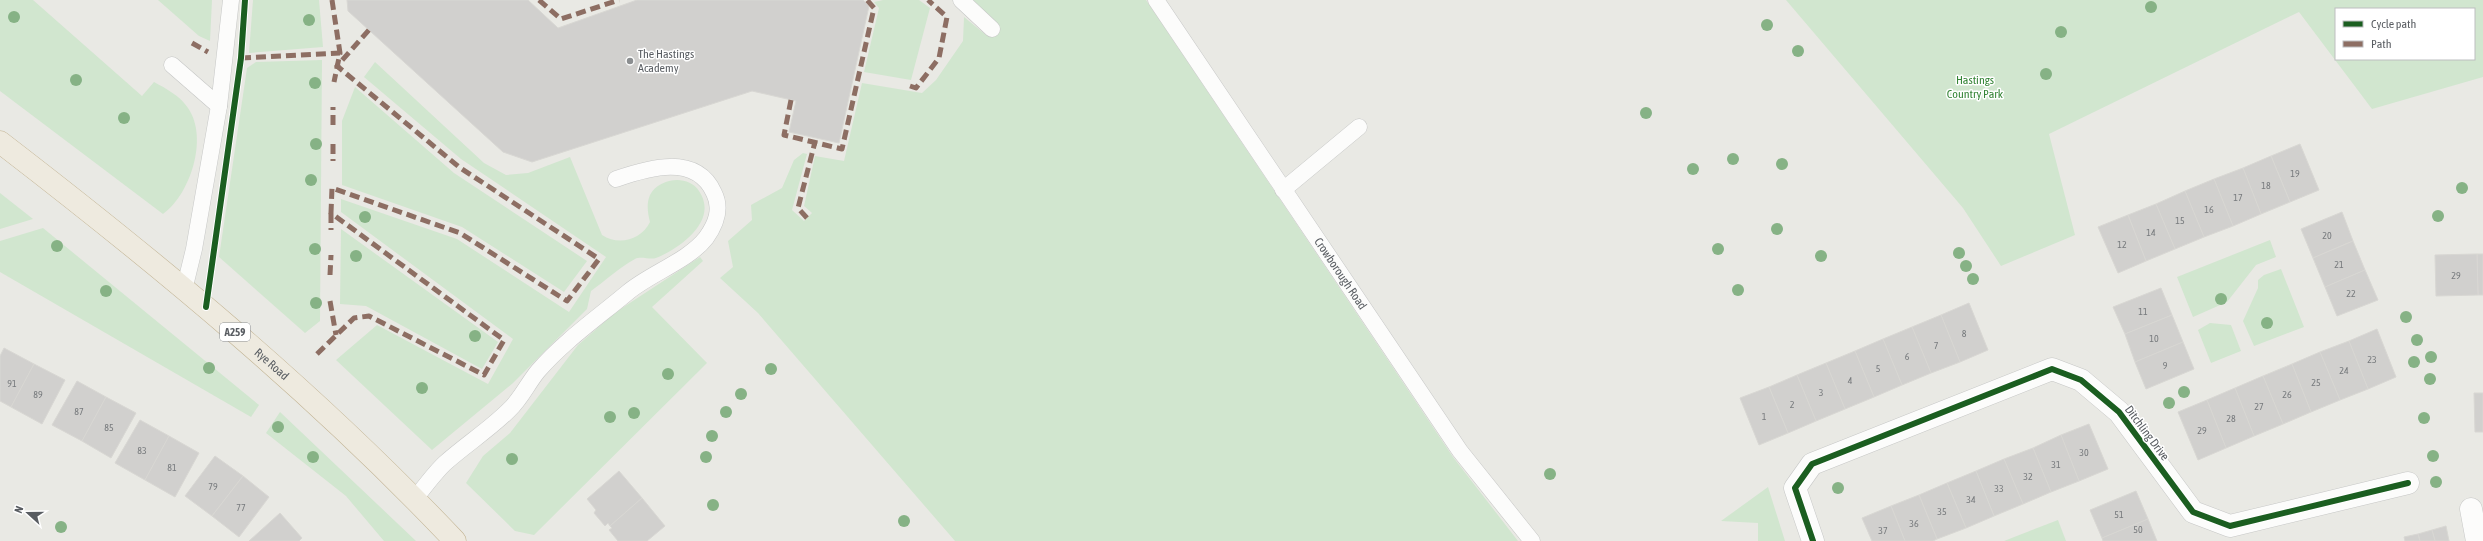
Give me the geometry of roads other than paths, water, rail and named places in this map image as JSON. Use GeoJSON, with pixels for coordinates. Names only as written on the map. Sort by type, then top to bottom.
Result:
{"type":"FeatureCollection","features":[{"type":"Feature","properties":{"kind":"highway","name":"Rye Road"},"geometry":{"type":"LineString","coordinates":[[0,142],[86,207],[293,382],[415,499],[455,541]]}},
{"type":"Feature","properties":{"kind":"street","name":"Ditchling Drive"},"geometry":{"type":"LineString","coordinates":[[1813,541],[1796,488],[1812,464],[2052,369],[2081,380],[2119,412],[2193,512],[2230,526],[2408,483]]}},
{"type":"Feature","properties":{"kind":"street"},"geometry":{"type":"LineString","coordinates":[[2472,509],[2477,541]]}},
{"type":"Feature","properties":{"kind":"lane"},"geometry":{"type":"LineString","coordinates":[[184,290],[195,245],[219,106],[231,0]]}},
{"type":"Feature","properties":{"kind":"lane"},"geometry":{"type":"LineString","coordinates":[[961,0],[992,29]]}},
{"type":"Feature","properties":{"kind":"lane","name":"Crowborough Road"},"geometry":{"type":"LineString","coordinates":[[1156,0],[1460,451],[1532,541]]}},
{"type":"Feature","properties":{"kind":"lane"},"geometry":{"type":"LineString","coordinates":[[172,65],[219,106]]}},
{"type":"Feature","properties":{"kind":"lane"},"geometry":{"type":"LineString","coordinates":[[1283,190],[1359,127]]}},
{"type":"Feature","properties":{"kind":"lane"},"geometry":{"type":"LineString","coordinates":[[415,499],[446,463],[511,409],[538,371],[572,339],[631,290],[686,254],[705,239],[716,222],[718,202],[709,182],[693,170],[673,167],[643,169],[616,180]]}},
{"type":"Feature","properties":{"kind":"place","name":"The Hastings Academy"},"geometry":{"type":"Point","coordinates":[630,61]}},
{"type":"Feature","properties":{"kind":"park label","name":"Hastings Country Park"},"geometry":{"type":"Point","coordinates":[1975,87]}}]}
